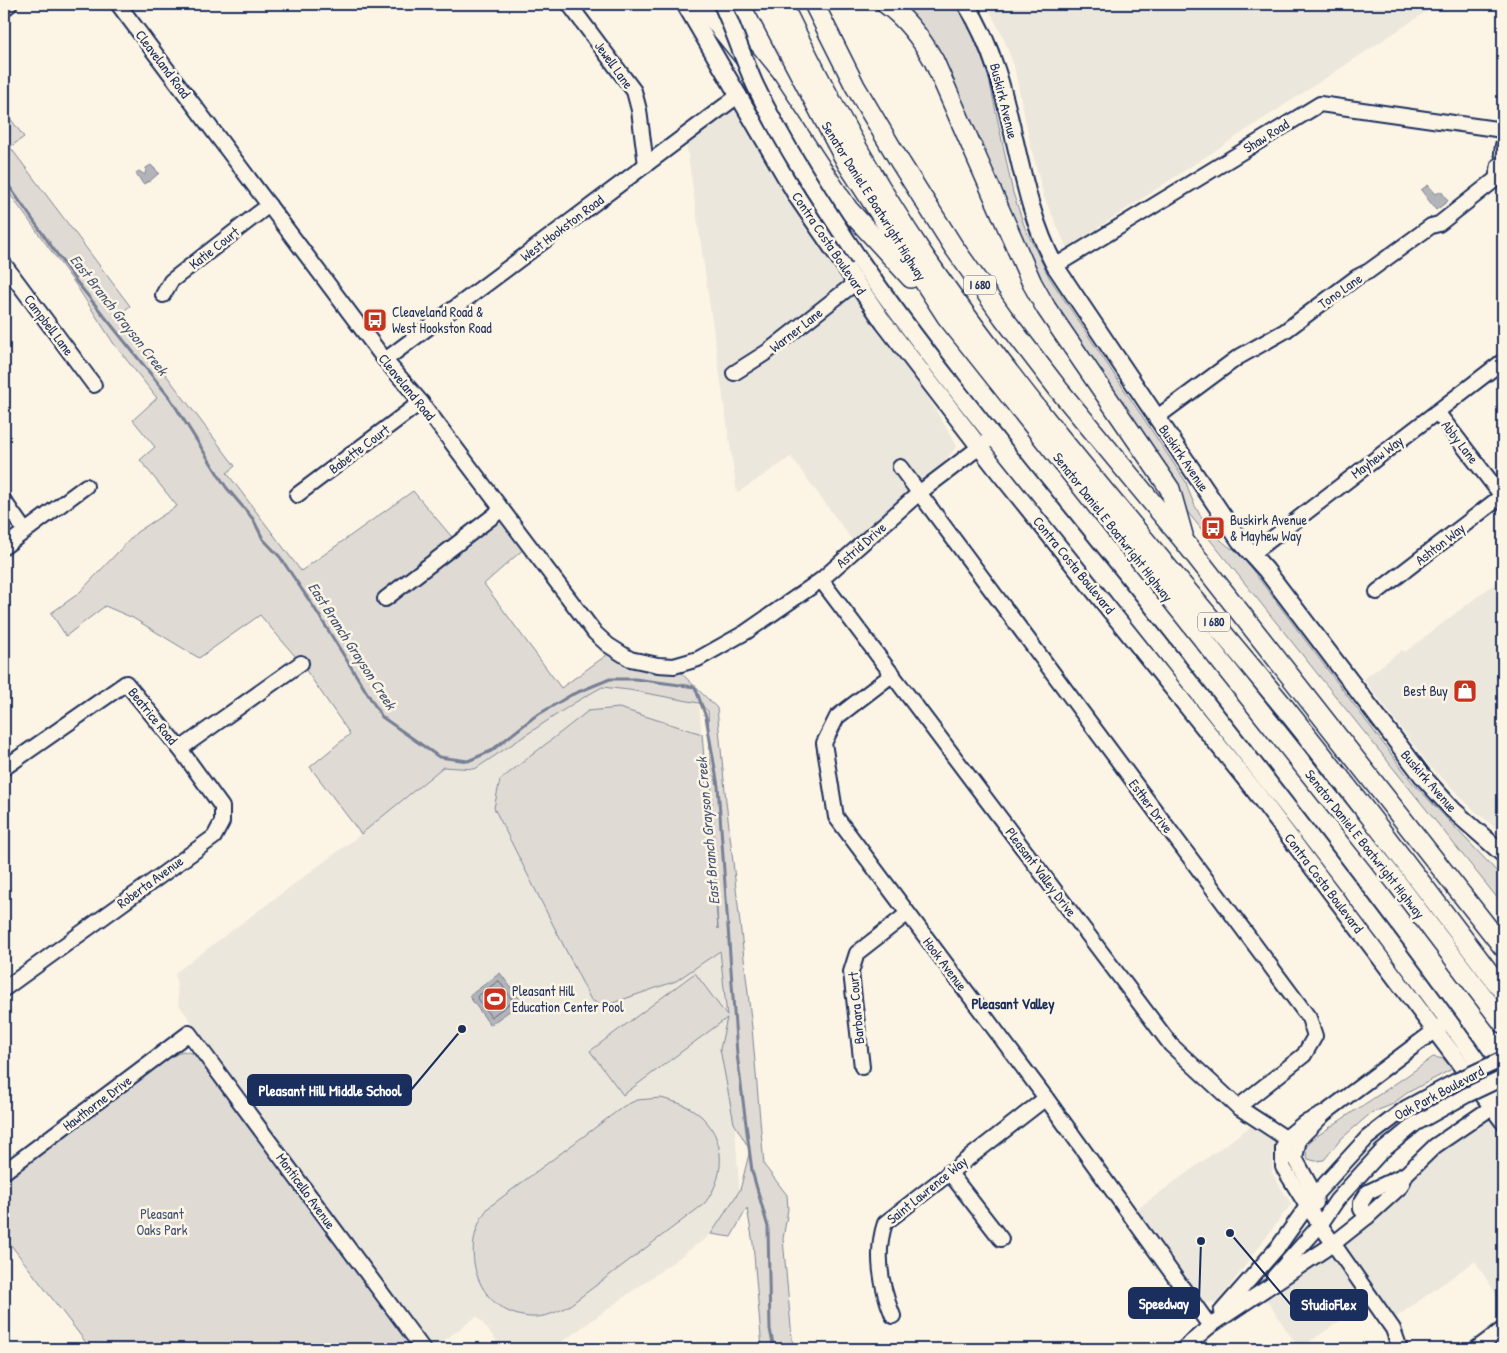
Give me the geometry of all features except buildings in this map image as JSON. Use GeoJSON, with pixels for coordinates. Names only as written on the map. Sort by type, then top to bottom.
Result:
{"type":"FeatureCollection","features":[{"type":"Feature","properties":{"kind":"highway"},"geometry":{"type":"LineString","coordinates":[[701,4],[765,83],[848,209],[947,317]]}},
{"type":"Feature","properties":{"kind":"highway","name":"Senator Daniel E Boatwright Highway"},"geometry":{"type":"LineString","coordinates":[[763,4],[847,163],[947,317],[1396,882],[1503,1023]]}},
{"type":"Feature","properties":{"kind":"highway","name":"I 680"},"geometry":{"type":"LineString","coordinates":[[782,4],[818,78],[873,175],[923,254],[984,339],[1053,428],[1287,710],[1503,991]]}},
{"type":"Feature","properties":{"kind":"highway","name":"I 680"},"geometry":{"type":"LineString","coordinates":[[814,4],[855,86],[953,246],[1003,317],[1060,390],[1184,541],[1503,947]]}},
{"type":"Feature","properties":{"kind":"highway"},"geometry":{"type":"LineString","coordinates":[[886,4],[904,19],[921,38],[934,61],[1032,283],[1046,308],[1170,490],[1184,541]]}},
{"type":"Feature","properties":{"kind":"highway"},"geometry":{"type":"LineString","coordinates":[[1486,924],[1503,941]]}},
{"type":"Feature","properties":{"kind":"main road","name":"Contra Costa Boulevard"},"geometry":{"type":"LineString","coordinates":[[685,4],[798,198],[855,283],[979,447],[1442,1025]]}},
{"type":"Feature","properties":{"kind":"main road","name":"Contra Costa Boulevard"},"geometry":{"type":"LineString","coordinates":[[722,4],[755,84],[772,118],[807,178],[859,258],[941,372],[1262,773],[1442,1025],[1499,1101],[1503,1121]]}},
{"type":"Feature","properties":{"kind":"main road","name":"Buskirk Avenue"},"geometry":{"type":"LineString","coordinates":[[966,4],[984,34],[995,61],[1026,192],[1044,244],[1055,266],[1240,541],[1252,554],[1424,778],[1453,810],[1503,854]]}},
{"type":"Feature","properties":{"kind":"street"},"geometry":{"type":"LineString","coordinates":[[4,9],[10,4]]}},
{"type":"Feature","properties":{"kind":"street","name":"Cleaveland Road"},"geometry":{"type":"LineString","coordinates":[[118,4],[385,360],[421,402],[595,633],[630,659],[655,665],[674,666],[698,659],[722,645]]}},
{"type":"Feature","properties":{"kind":"street","name":"Jewell Lane"},"geometry":{"type":"LineString","coordinates":[[569,4],[634,90],[639,110],[646,164]]}},
{"type":"Feature","properties":{"kind":"street","name":"West Hookston Road"},"geometry":{"type":"LineString","coordinates":[[385,360],[739,95]]}},
{"type":"Feature","properties":{"kind":"street","name":"Shaw Road"},"geometry":{"type":"LineString","coordinates":[[1055,266],[1320,104],[1503,130]]}},
{"type":"Feature","properties":{"kind":"street","name":"Tono Lane"},"geometry":{"type":"LineString","coordinates":[[1156,418],[1237,358],[1284,331],[1357,277],[1369,271],[1431,226],[1439,224],[1496,179],[1501,154]]}},
{"type":"Feature","properties":{"kind":"street","name":"Katie Court"},"geometry":{"type":"LineString","coordinates":[[163,294],[171,281],[269,205]]}},
{"type":"Feature","properties":{"kind":"street","name":"Campbell Lane"},"geometry":{"type":"LineString","coordinates":[[4,264],[94,385]]}},
{"type":"Feature","properties":{"kind":"street","name":"Warner Lane"},"geometry":{"type":"LineString","coordinates":[[734,373],[767,352],[855,283]]}},
{"type":"Feature","properties":{"kind":"street","name":"Mayhew Way"},"geometry":{"type":"LineString","coordinates":[[1252,554],[1503,361]]}},
{"type":"Feature","properties":{"kind":"street","name":"Babette Court"},"geometry":{"type":"LineString","coordinates":[[297,495],[421,402]]}},
{"type":"Feature","properties":{"kind":"street","name":"Abby Lane"},"geometry":{"type":"LineString","coordinates":[[1437,412],[1503,496]]}},
{"type":"Feature","properties":{"kind":"street","name":"Astrid Drive"},"geometry":{"type":"LineString","coordinates":[[722,645],[746,632],[821,580],[919,493],[994,436]]}},
{"type":"Feature","properties":{"kind":"street","name":"Esther Drive"},"geometry":{"type":"LineString","coordinates":[[900,467],[1309,1018],[1315,1036],[1304,1055],[1238,1107]]}},
{"type":"Feature","properties":{"kind":"street"},"geometry":{"type":"LineString","coordinates":[[4,547],[86,486]]}},
{"type":"Feature","properties":{"kind":"street","name":"Ashton Way"},"geometry":{"type":"LineString","coordinates":[[1377,592],[1503,496]]}},
{"type":"Feature","properties":{"kind":"street"},"geometry":{"type":"LineString","coordinates":[[4,502],[26,530]]}},
{"type":"Feature","properties":{"kind":"street"},"geometry":{"type":"LineString","coordinates":[[385,599],[501,510]]}},
{"type":"Feature","properties":{"kind":"street","name":"Pleasant Valley Drive"},"geometry":{"type":"LineString","coordinates":[[821,580],[1171,1045],[1238,1107],[1286,1139]]}},
{"type":"Feature","properties":{"kind":"street","name":"Beatrice Road"},"geometry":{"type":"LineString","coordinates":[[4,768],[126,683],[180,750],[301,663]]}},
{"type":"Feature","properties":{"kind":"street","name":"Hook Avenue"},"geometry":{"type":"LineString","coordinates":[[893,674],[837,717],[824,743],[836,816],[907,914],[1046,1098],[1210,1326]]}},
{"type":"Feature","properties":{"kind":"street","name":"Roberta Avenue"},"geometry":{"type":"LineString","coordinates":[[4,988],[214,837],[222,822],[222,807],[180,750]]}},
{"type":"Feature","properties":{"kind":"street","name":"Barbara Court"},"geometry":{"type":"LineString","coordinates":[[862,1067],[851,972],[857,953],[907,914]]}},
{"type":"Feature","properties":{"kind":"street"},"geometry":{"type":"LineString","coordinates":[[1400,1349],[1393,1328],[1320,1225],[1296,1163],[1294,1152],[1300,1139],[1325,1113],[1442,1025]]}},
{"type":"Feature","properties":{"kind":"street","name":"Hawthorne Drive"},"geometry":{"type":"LineString","coordinates":[[4,1172],[189,1033]]}},
{"type":"Feature","properties":{"kind":"street","name":"Monticello Avenue"},"geometry":{"type":"LineString","coordinates":[[189,1033],[423,1349]]}},
{"type":"Feature","properties":{"kind":"street","name":"Oak Park Boulevard"},"geometry":{"type":"LineString","coordinates":[[1210,1326],[1279,1246],[1311,1200],[1367,1138],[1386,1121],[1435,1091],[1503,1059]]}},
{"type":"Feature","properties":{"kind":"street","name":"Oak Park Boulevard"},"geometry":{"type":"LineString","coordinates":[[1261,1292],[1320,1225],[1337,1200],[1362,1171],[1399,1136],[1415,1124],[1503,1078]]}},
{"type":"Feature","properties":{"kind":"street","name":"Saint Lawrence Way"},"geometry":{"type":"LineString","coordinates":[[893,1316],[883,1293],[879,1240],[884,1223],[1046,1098]]}},
{"type":"Feature","properties":{"kind":"street","name":"Oak Park Boulevard"},"geometry":{"type":"LineString","coordinates":[[1183,1349],[1210,1326],[1333,1244],[1367,1218],[1361,1209],[1363,1197],[1368,1192],[1406,1174],[1447,1136],[1499,1101]]}},
{"type":"Feature","properties":{"kind":"street"},"geometry":{"type":"LineString","coordinates":[[1311,1200],[1283,1167],[1283,1147],[1286,1139],[1298,1127],[1325,1113]]}},
{"type":"Feature","properties":{"kind":"street"},"geometry":{"type":"LineString","coordinates":[[949,1172],[1001,1239]]}},
{"type":"Feature","properties":{"kind":"street"},"geometry":{"type":"LineString","coordinates":[[1476,1349],[1503,1329]]}},
{"type":"Feature","properties":{"kind":"shaded area"},"geometry":{"type":"Polygon","coordinates":[[[986,4],[1438,4],[1067,248],[1044,197],[1030,143],[1014,66],[1003,37],[986,4]]]}},
{"type":"Feature","properties":{"kind":"shaded area"},"geometry":{"type":"Polygon","coordinates":[[[739,95],[884,323],[957,446],[919,493],[858,548],[791,457],[737,493],[685,135],[739,95]]]}},
{"type":"Feature","properties":{"kind":"shaded area"},"geometry":{"type":"Polygon","coordinates":[[[1503,577],[1503,834],[1474,810],[1429,765],[1364,679],[1402,650],[1405,652],[1503,577]]]}},
{"type":"Feature","properties":{"kind":"shaded area"},"geometry":{"type":"Polygon","coordinates":[[[602,687],[699,703],[719,950],[727,1017],[741,1213],[552,1349],[503,1349],[477,1316],[433,1349],[179,1005],[175,973],[361,834],[443,767],[475,769],[574,703],[602,687]]]}},
{"type":"Feature","properties":{"kind":"shaded area"},"geometry":{"type":"Polygon","coordinates":[[[1492,1106],[1503,1121],[1503,1305],[1475,1261],[1389,1322],[1372,1299],[1299,1349],[1266,1299],[1351,1236],[1406,1174],[1492,1106]]]}},
{"type":"Feature","properties":{"kind":"shaded area"},"geometry":{"type":"Polygon","coordinates":[[[1255,1123],[1275,1135],[1272,1173],[1291,1204],[1218,1302],[1201,1303],[1190,1311],[1125,1218],[1255,1123]]]}},
{"type":"Feature","properties":{"kind":"green space"},"geometry":{"type":"Polygon","coordinates":[[[886,4],[955,4],[970,28],[988,74],[1013,193],[1025,228],[1049,277],[1186,482],[1193,502],[1203,520],[1223,542],[1232,549],[1235,547],[1413,783],[1503,878],[1503,905],[1174,495],[1046,308],[948,89],[886,4]]]}},
{"type":"Feature","properties":{"kind":"green space"},"geometry":{"type":"Polygon","coordinates":[[[4,110],[24,137],[10,147],[130,306],[120,314],[235,466],[227,473],[301,571],[413,491],[457,543],[501,510],[527,546],[484,584],[561,688],[615,649],[674,666],[717,708],[752,1028],[764,1165],[787,1195],[788,1209],[783,1239],[793,1349],[762,1349],[753,1243],[747,1208],[731,1237],[711,1234],[740,1190],[750,1150],[734,1123],[720,1049],[727,1018],[623,1095],[590,1051],[695,973],[727,1016],[720,951],[676,981],[604,1006],[591,1000],[494,808],[500,780],[588,711],[619,708],[702,734],[718,929],[708,711],[699,703],[602,687],[574,703],[475,769],[443,767],[361,834],[310,767],[350,734],[301,663],[260,615],[199,658],[133,618],[105,606],[66,636],[51,613],[78,594],[137,532],[177,506],[140,460],[155,447],[133,420],[157,398],[114,344],[76,285],[4,186],[4,110]]]}},
{"type":"Feature","properties":{"kind":"green space","name":"Pleasant Oaks Park"},"geometry":{"type":"Polygon","coordinates":[[[183,1051],[195,1054],[201,1060],[414,1349],[91,1349],[4,1236],[4,1180],[169,1058],[183,1051]]]}},
{"type":"Feature","properties":{"kind":"green space"},"geometry":{"type":"Polygon","coordinates":[[[1433,1057],[1444,1059],[1452,1069],[1407,1093],[1391,1105],[1371,1113],[1341,1139],[1324,1160],[1315,1161],[1308,1159],[1305,1149],[1310,1141],[1433,1057]]]}},
{"type":"Feature","properties":{"kind":"green space"},"geometry":{"type":"Polygon","coordinates":[[[661,1098],[687,1106],[702,1117],[711,1128],[717,1140],[720,1166],[712,1192],[704,1204],[561,1310],[546,1315],[530,1317],[511,1313],[496,1303],[484,1290],[477,1275],[473,1257],[474,1240],[479,1222],[489,1207],[624,1106],[637,1100],[661,1098]]]}},
{"type":"Feature","properties":{"kind":"water"},"geometry":{"type":"Polygon","coordinates":[[[151,165],[159,173],[143,184],[136,173],[139,171],[145,175],[146,168],[151,165]]]}},
{"type":"Feature","properties":{"kind":"water"},"geometry":{"type":"Polygon","coordinates":[[[1428,185],[1436,194],[1441,191],[1448,201],[1436,210],[1421,190],[1428,185]]]}},
{"type":"Feature","properties":{"kind":"water","name":"Pleasant Hill Education Center Pool"},"geometry":{"type":"Polygon","coordinates":[[[500,973],[522,1002],[490,1025],[469,996],[500,973]]]}},
{"type":"Feature","properties":{"kind":"waterway","name":"East Branch Grayson Creek"},"geometry":{"type":"LineString","coordinates":[[4,179],[76,281],[170,398],[226,487],[253,519],[263,539],[280,557],[315,609],[382,717],[439,757],[468,761],[491,751],[534,717],[571,695],[610,679],[635,679],[695,687],[706,717],[718,786],[737,1054],[752,1171],[768,1227],[770,1329],[774,1349]]}},
{"type":"Feature","properties":{"kind":"place","name":"Cleaveland Road & West Hookston Road"},"geometry":{"type":"Point","coordinates":[375,320]}},
{"type":"Feature","properties":{"kind":"place","name":"Buskirk Avenue & Mayhew Way"},"geometry":{"type":"Point","coordinates":[1213,528]}},
{"type":"Feature","properties":{"kind":"place","name":"Best Buy"},"geometry":{"type":"Point","coordinates":[1465,691]}},
{"type":"Feature","properties":{"kind":"place","name":"Pleasant Hill Education Center Pool"},"geometry":{"type":"Point","coordinates":[495,999]}},
{"type":"Feature","properties":{"kind":"place","name":"Pleasant Hill Middle School"},"geometry":{"type":"Point","coordinates":[462,1029]}},
{"type":"Feature","properties":{"kind":"place","name":"StudioFlex"},"geometry":{"type":"Point","coordinates":[1230,1233]}},
{"type":"Feature","properties":{"kind":"place","name":"Speedway"},"geometry":{"type":"Point","coordinates":[1201,1241]}},
{"type":"Feature","properties":{"kind":"district","name":"Pleasant Valley"},"geometry":{"type":"Point","coordinates":[1013,1004]}}]}
